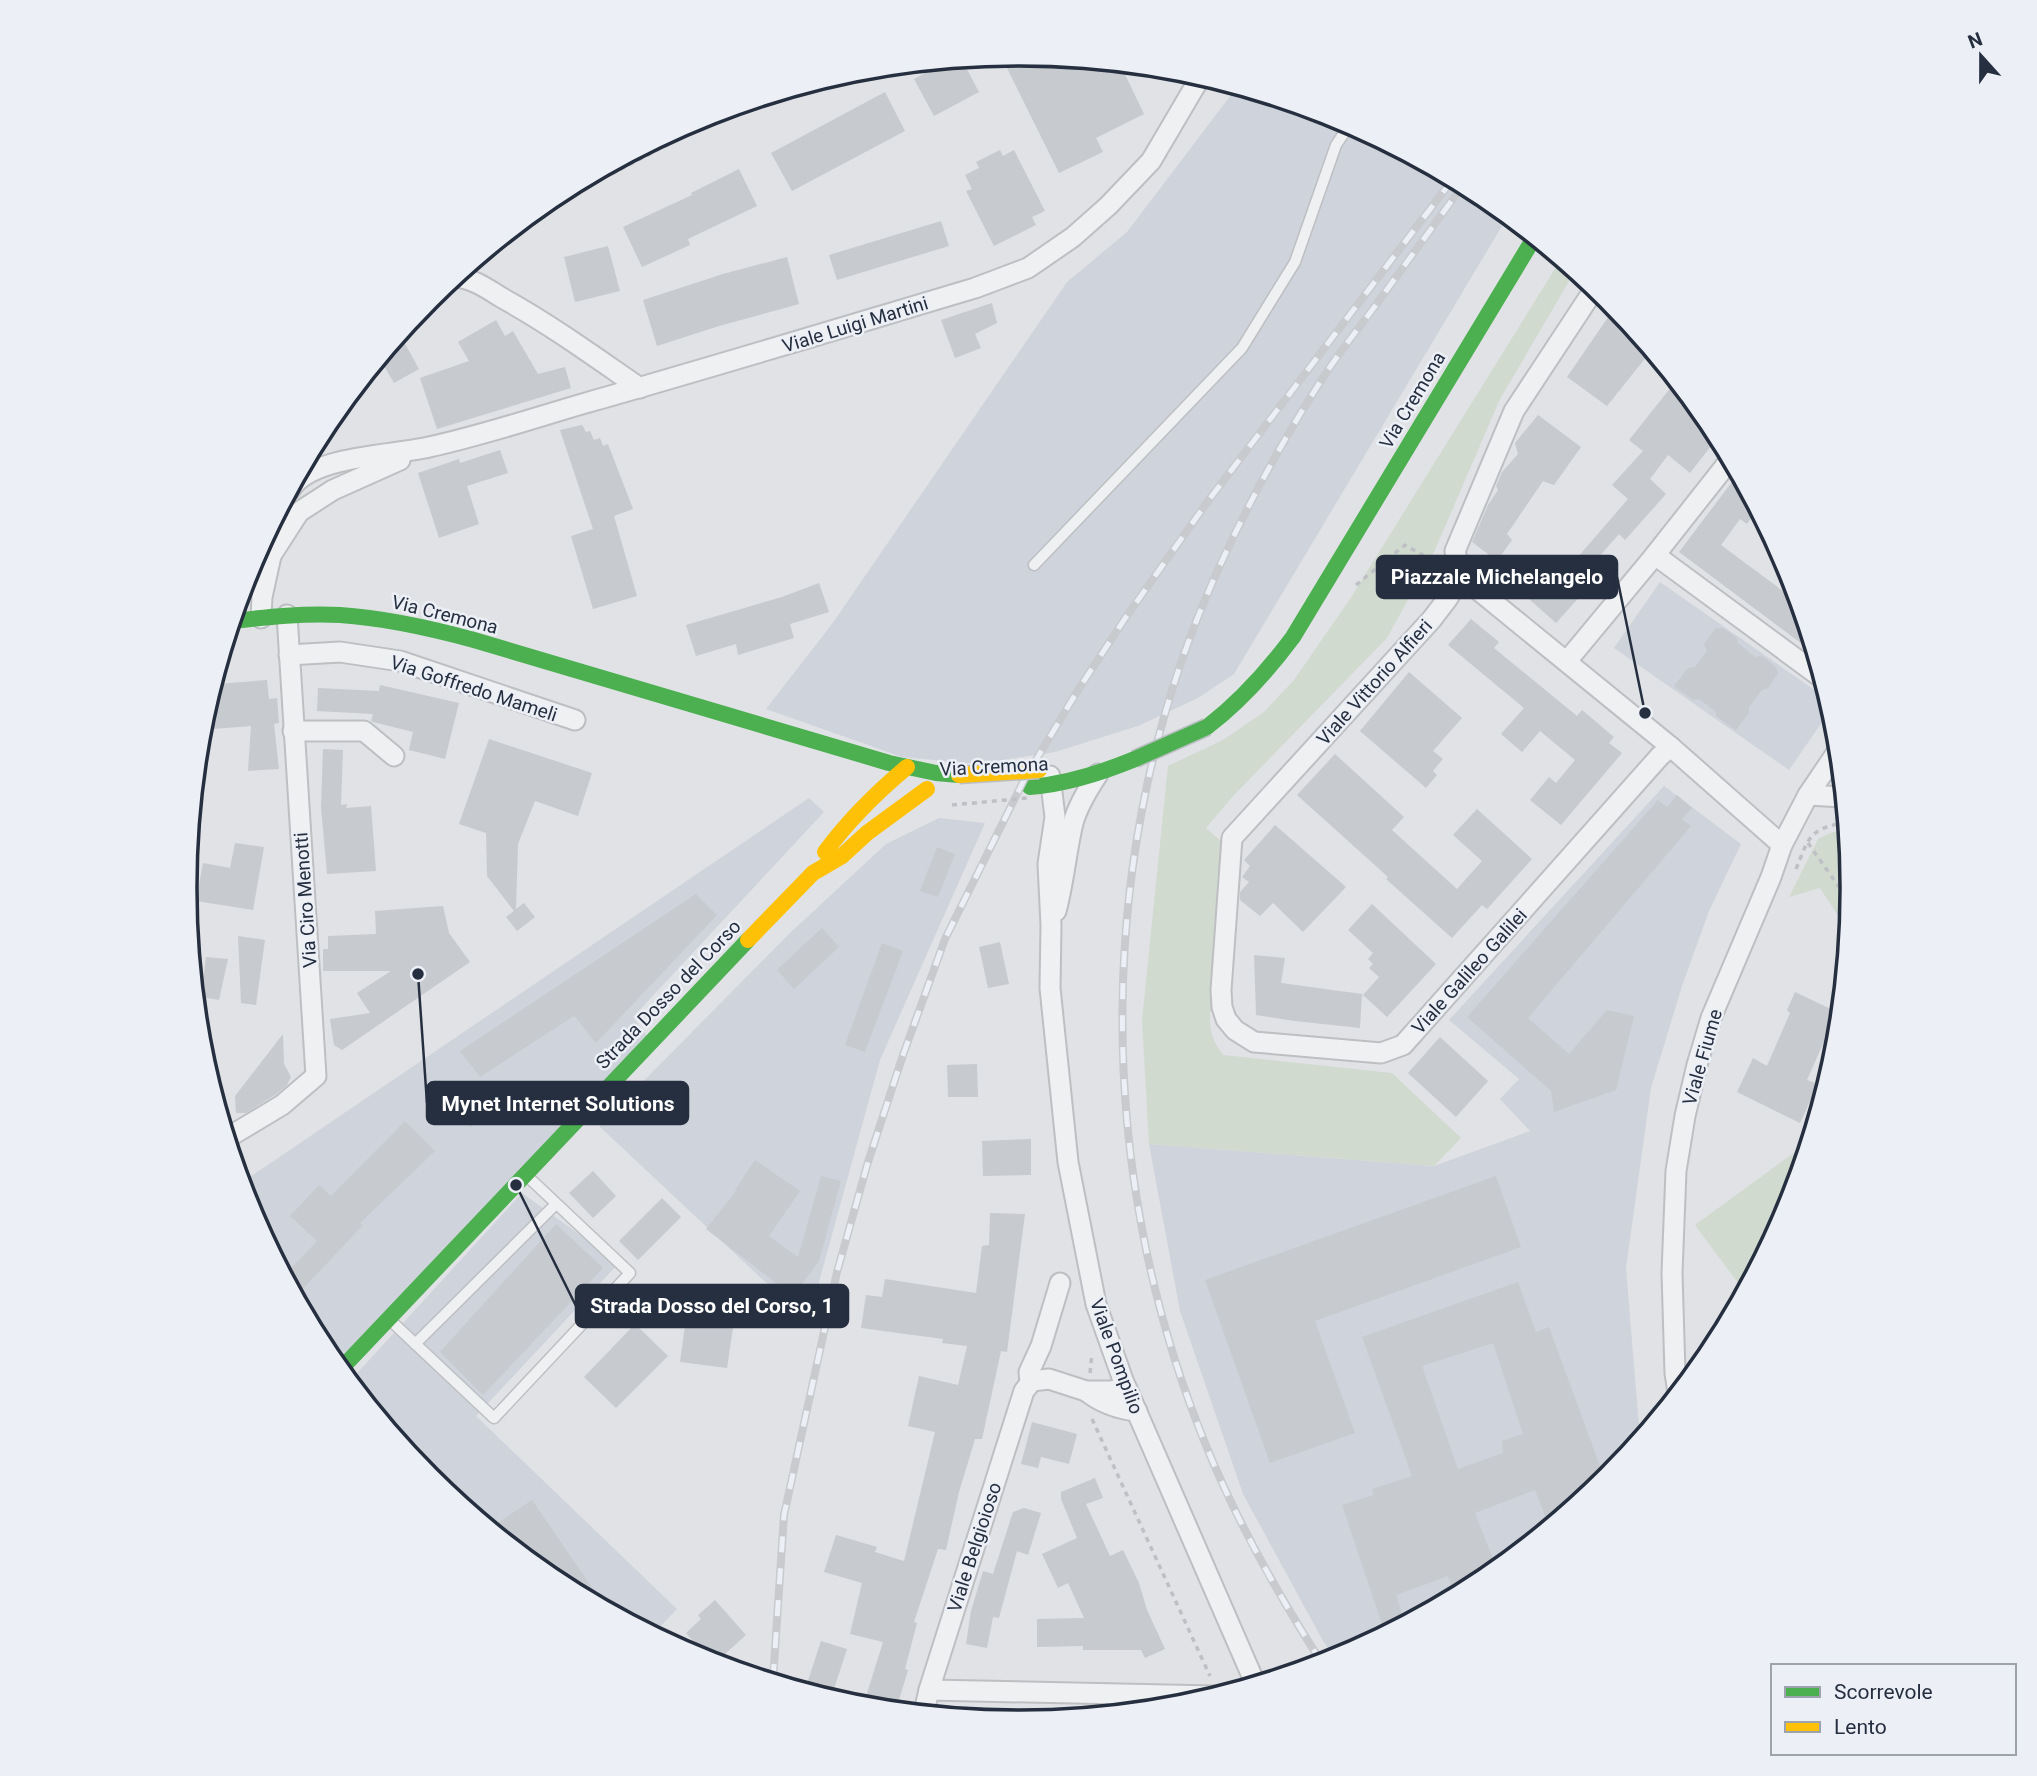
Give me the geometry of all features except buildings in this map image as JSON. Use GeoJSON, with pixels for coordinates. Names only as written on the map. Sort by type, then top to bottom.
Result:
{"type":"FeatureCollection","features":[{"type":"Feature","properties":{"kind":"main road","name":"Via Cremona"},"geometry":{"type":"LineString","coordinates":[[243,620],[287,615],[354,616],[418,626],[642,692],[702,706],[886,762],[942,774],[1098,774],[1135,759],[1205,721],[1255,687],[1297,629],[1530,245]]}},
{"type":"Feature","properties":{"kind":"main road","name":"Via Cremona"},"geometry":{"type":"LineString","coordinates":[[642,692],[699,718],[819,759]]}},
{"type":"Feature","properties":{"kind":"main road","name":"Via Cremona"},"geometry":{"type":"LineString","coordinates":[[1159,731],[1205,721]]}},
{"type":"Feature","properties":{"kind":"main road","name":"Strada Dosso del Corso"},"geometry":{"type":"LineString","coordinates":[[348,1362],[813,873],[829,844],[907,767]]}},
{"type":"Feature","properties":{"kind":"main road","name":"Via Cremona"},"geometry":{"type":"LineString","coordinates":[[1025,791],[1049,772]]}},
{"type":"Feature","properties":{"kind":"main road","name":"Via Cremona"},"geometry":{"type":"LineString","coordinates":[[869,775],[927,789],[949,798]]}},
{"type":"Feature","properties":{"kind":"main road","name":"Strada Dosso del Corso"},"geometry":{"type":"LineString","coordinates":[[813,873],[842,856],[867,833],[927,789]]}},
{"type":"Feature","properties":{"kind":"street","name":"Viale Luigi Martini"},"geometry":{"type":"LineString","coordinates":[[274,542],[299,512],[315,500],[366,474],[428,448],[975,288],[1028,268],[1073,237],[1152,161],[1195,86]]}},
{"type":"Feature","properties":{"kind":"street"},"geometry":{"type":"LineString","coordinates":[[467,280],[530,313],[640,388]]}},
{"type":"Feature","properties":{"kind":"street"},"geometry":{"type":"LineString","coordinates":[[1589,297],[1514,411],[1455,551],[1461,576],[1671,747],[1782,845]]}},
{"type":"Feature","properties":{"kind":"street","name":"Viale Luigi Martini"},"geometry":{"type":"LineString","coordinates":[[309,474],[333,462],[428,448]]}},
{"type":"Feature","properties":{"kind":"street"},"geometry":{"type":"LineString","coordinates":[[1567,661],[1724,467]]}},
{"type":"Feature","properties":{"kind":"street"},"geometry":{"type":"LineString","coordinates":[[1655,555],[1810,669]]}},
{"type":"Feature","properties":{"kind":"street","name":"Viale Luigi Martini"},"geometry":{"type":"LineString","coordinates":[[261,618],[262,570]]}},
{"type":"Feature","properties":{"kind":"street","name":"Viale Vittorio Alfieri"},"geometry":{"type":"LineString","coordinates":[[1231,838],[1432,619],[1461,576]]}},
{"type":"Feature","properties":{"kind":"street","name":"Via Ciro Menotti"},"geometry":{"type":"LineString","coordinates":[[235,1133],[282,1105],[316,1076],[287,615]]}},
{"type":"Feature","properties":{"kind":"street","name":"Via Goffredo Mameli"},"geometry":{"type":"LineString","coordinates":[[289,655],[341,652],[400,662],[575,720]]}},
{"type":"Feature","properties":{"kind":"street"},"geometry":{"type":"LineString","coordinates":[[293,731],[364,731],[394,756]]}},
{"type":"Feature","properties":{"kind":"street","name":"Viale Galileo Galilei"},"geometry":{"type":"LineString","coordinates":[[1231,838],[1221,990],[1226,1019],[1235,1030],[1254,1042],[1381,1054],[1404,1045],[1671,747]]}},
{"type":"Feature","properties":{"kind":"street","name":"Viale Fiume"},"geometry":{"type":"LineString","coordinates":[[1676,1379],[1672,1273],[1676,1171],[1697,1065],[1711,1018],[1782,845],[1808,795],[1830,763]]}},
{"type":"Feature","properties":{"kind":"street","name":"Viale Pompilio"},"geometry":{"type":"LineString","coordinates":[[1049,772],[1055,817],[1048,864],[1050,988],[1068,1162],[1096,1304],[1126,1387],[1252,1676]]}},
{"type":"Feature","properties":{"kind":"street","name":"Viale Pompilio"},"geometry":{"type":"LineString","coordinates":[[1051,925],[1063,886],[1074,821],[1083,798],[1098,774]]}},
{"type":"Feature","properties":{"kind":"street"},"geometry":{"type":"LineString","coordinates":[[1808,795],[1834,797]]}},
{"type":"Feature","properties":{"kind":"street","name":"Viale Belgioioso"},"geometry":{"type":"LineString","coordinates":[[926,1704],[1024,1391],[1039,1381],[1029,1372],[1041,1346],[1060,1283]]}},
{"type":"Feature","properties":{"kind":"street"},"geometry":{"type":"LineString","coordinates":[[1039,1381],[1086,1391],[1112,1391],[1126,1387]]}},
{"type":"Feature","properties":{"kind":"street"},"geometry":{"type":"LineString","coordinates":[[1086,1391],[1097,1400],[1120,1409],[1137,1411]]}},
{"type":"Feature","properties":{"kind":"street"},"geometry":{"type":"LineString","coordinates":[[929,1690],[1119,1703]]}},
{"type":"Feature","properties":{"kind":"lane"},"geometry":{"type":"LineString","coordinates":[[1034,565],[1242,348],[1295,262],[1336,145],[1344,134]]}},
{"type":"Feature","properties":{"kind":"lane"},"geometry":{"type":"LineString","coordinates":[[388,1319],[494,1418],[630,1273],[525,1175]]}},
{"type":"Feature","properties":{"kind":"lane"},"geometry":{"type":"LineString","coordinates":[[415,1344],[556,1204]]}},
{"type":"Feature","properties":{"kind":"path"},"geometry":{"type":"LineString","coordinates":[[1348,592],[1405,545],[1461,576]]}},
{"type":"Feature","properties":{"kind":"path"},"geometry":{"type":"LineString","coordinates":[[949,798],[1025,791]]}},
{"type":"Feature","properties":{"kind":"path"},"geometry":{"type":"LineString","coordinates":[[1792,878],[1807,843],[1815,832],[1824,826],[1837,824]]}},
{"type":"Feature","properties":{"kind":"path"},"geometry":{"type":"LineString","coordinates":[[1807,843],[1840,889]]}},
{"type":"Feature","properties":{"kind":"shaded area"},"geometry":{"type":"Polygon","coordinates":[[[1232,94],[1283,110],[1382,151],[1475,205],[1503,225],[1234,674],[1198,698],[1138,726],[1055,752],[977,764],[902,757],[766,709],[832,624],[1067,282],[1127,232],[1232,94]]]}},
{"type":"Feature","properties":{"kind":"shaded area"},"geometry":{"type":"Polygon","coordinates":[[[1556,267],[1570,280],[1500,399],[1434,552],[1387,638],[1234,795],[1206,828],[1222,842],[1218,1005],[1210,1012],[1210,1018],[1212,1035],[1223,1055],[1392,1073],[1461,1138],[1434,1166],[1149,1144],[1142,1020],[1168,766],[1223,740],[1264,712],[1294,680],[1350,599],[1556,267]]]}},
{"type":"Feature","properties":{"kind":"shaded area"},"geometry":{"type":"Polygon","coordinates":[[[1660,582],[1816,691],[1822,721],[1789,770],[1614,648],[1660,582]]]}},
{"type":"Feature","properties":{"kind":"shaded area"},"geometry":{"type":"Polygon","coordinates":[[[1664,786],[1741,844],[1709,911],[1682,986],[1651,1088],[1626,1268],[1639,1426],[1560,1506],[1519,1540],[1429,1599],[1382,1625],[1329,1649],[1243,1494],[1180,1311],[1149,1144],[1434,1166],[1530,1131],[1500,1099],[1519,1079],[1449,1020],[1664,786]]]}},
{"type":"Feature","properties":{"kind":"shaded area"},"geometry":{"type":"Polygon","coordinates":[[[809,798],[824,812],[633,1017],[647,1036],[344,1356],[307,1299],[282,1251],[250,1177],[809,798]]]}},
{"type":"Feature","properties":{"kind":"shaded area"},"geometry":{"type":"Polygon","coordinates":[[[939,818],[985,823],[880,1060],[808,1322],[599,1126],[789,934],[886,844],[939,818]]]}},
{"type":"Feature","properties":{"kind":"shaded area"},"geometry":{"type":"Polygon","coordinates":[[[1838,832],[1839,917],[1820,888],[1789,897],[1818,839],[1838,832]]]}},
{"type":"Feature","properties":{"kind":"shaded area"},"geometry":{"type":"Polygon","coordinates":[[[1796,1151],[1777,1202],[1738,1283],[1695,1225],[1796,1151]]]}},
{"type":"Feature","properties":{"kind":"shaded area"},"geometry":{"type":"Polygon","coordinates":[[[522,1193],[619,1263],[476,1416],[677,1609],[660,1627],[562,1571],[518,1540],[438,1469],[401,1430],[357,1374],[522,1193]]]}},
{"type":"Feature","properties":{"kind":"railway"},"geometry":{"type":"LineString","coordinates":[[774,1672],[784,1515],[837,1272],[868,1162],[945,939],[1024,780],[1126,617],[1208,501],[1446,188]]}},
{"type":"Feature","properties":{"kind":"railway"},"geometry":{"type":"LineString","coordinates":[[1316,1653],[1273,1583],[1230,1500],[1205,1443],[1168,1337],[1142,1228],[1127,1117],[1122,1006],[1129,894],[1147,784],[1177,676],[1229,545],[1255,493],[1330,367],[1457,194]]}},
{"type":"Feature","properties":{"kind":"traffic: fast"},"geometry":{"type":"LineString","coordinates":[[1207,727],[1253,685],[1293,637],[1530,245]]}},
{"type":"Feature","properties":{"kind":"traffic: fast"},"geometry":{"type":"LineString","coordinates":[[243,620],[340,615],[374,618],[424,628],[474,640],[889,763],[959,775]]}},
{"type":"Feature","properties":{"kind":"traffic: fast"},"geometry":{"type":"LineString","coordinates":[[1135,759],[1207,727]]}},
{"type":"Feature","properties":{"kind":"traffic: fast"},"geometry":{"type":"LineString","coordinates":[[1030,787],[1084,777],[1135,759]]}},
{"type":"Feature","properties":{"kind":"traffic: fast"},"geometry":{"type":"LineString","coordinates":[[348,1362],[748,940]]}},
{"type":"Feature","properties":{"kind":"traffic: slow"},"geometry":{"type":"LineString","coordinates":[[825,852],[863,807],[907,767]]}},
{"type":"Feature","properties":{"kind":"traffic: slow"},"geometry":{"type":"LineString","coordinates":[[959,775],[1039,770]]}},
{"type":"Feature","properties":{"kind":"traffic: slow"},"geometry":{"type":"LineString","coordinates":[[748,940],[813,873],[842,856],[867,833],[927,789]]}},
{"type":"Feature","properties":{"kind":"place","name":"Piazzale Michelangelo"},"geometry":{"type":"Point","coordinates":[1645,713]}},
{"type":"Feature","properties":{"kind":"place","name":"Mynet Internet Solutions"},"geometry":{"type":"Point","coordinates":[418,974]}},
{"type":"Feature","properties":{"kind":"place","name":"Strada Dosso del Corso, 1"},"geometry":{"type":"Point","coordinates":[516,1185]}}]}
